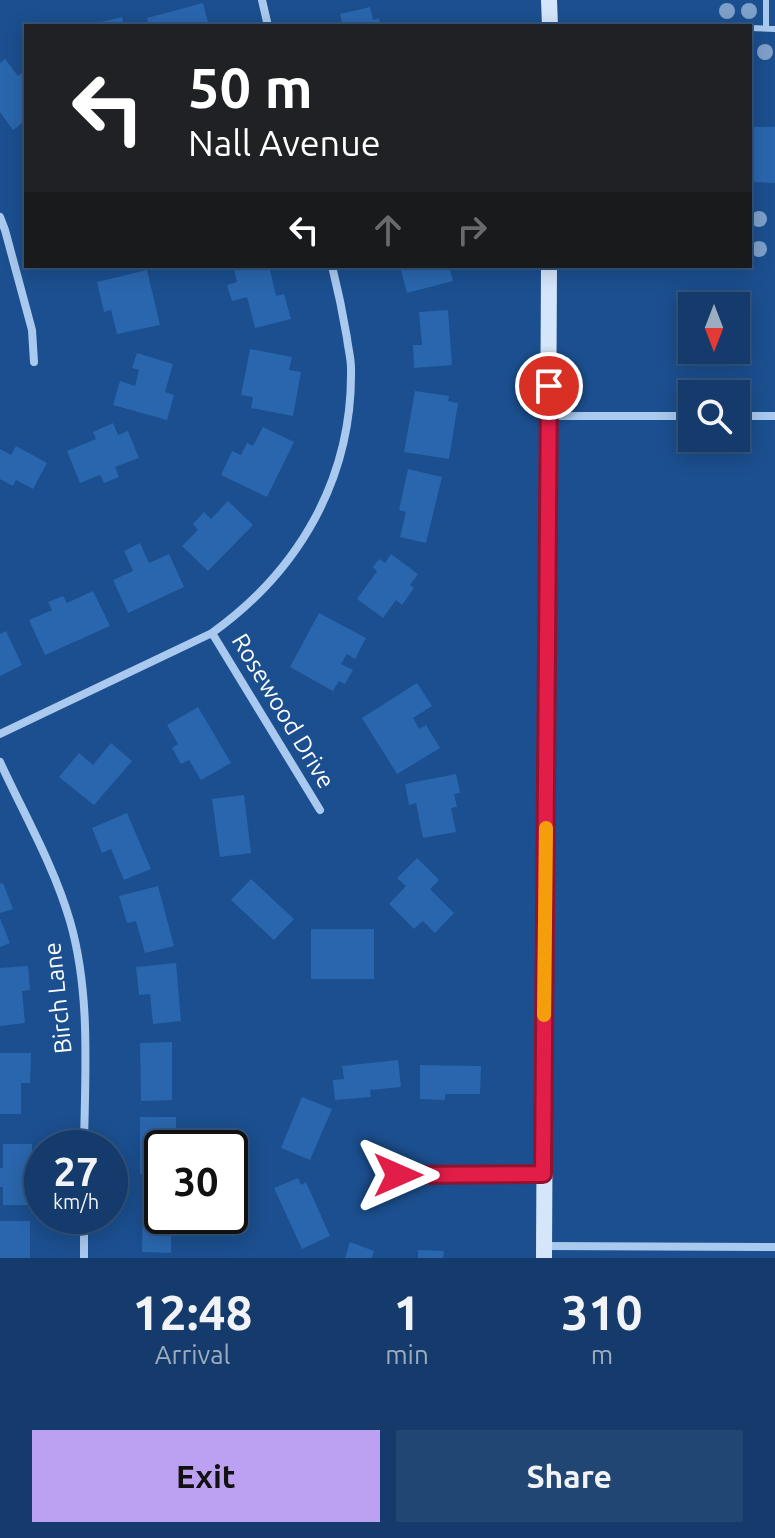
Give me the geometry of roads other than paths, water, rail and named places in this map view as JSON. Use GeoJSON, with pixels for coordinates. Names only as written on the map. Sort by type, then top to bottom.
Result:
{"type":"FeatureCollection","features":[{"type":"Feature","properties":{"kind":"main road"},"geometry":{"type":"LineString","coordinates":[[549,0],[550,24]]}},
{"type":"Feature","properties":{"kind":"main road"},"geometry":{"type":"LineString","coordinates":[[544,1252],[549,268]]}},
{"type":"Feature","properties":{"kind":"street"},"geometry":{"type":"LineString","coordinates":[[262,0],[268,24]]}},
{"type":"Feature","properties":{"kind":"street"},"geometry":{"type":"LineString","coordinates":[[0,217],[32,330],[34,362]]}},
{"type":"Feature","properties":{"kind":"street","name":"Rosewood Drive"},"geometry":{"type":"LineString","coordinates":[[0,734],[212,633],[236,616],[270,584],[299,546],[323,506],[339,462],[349,415],[351,366],[333,268]]}},
{"type":"Feature","properties":{"kind":"street"},"geometry":{"type":"LineString","coordinates":[[549,416],[678,416]]}},
{"type":"Feature","properties":{"kind":"street"},"geometry":{"type":"LineString","coordinates":[[750,416],[775,416]]}},
{"type":"Feature","properties":{"kind":"street","name":"Rosewood Drive"},"geometry":{"type":"LineString","coordinates":[[212,633],[320,810]]}},
{"type":"Feature","properties":{"kind":"street","name":"Birch Lane"},"geometry":{"type":"LineString","coordinates":[[0,762],[53,874],[79,959],[85,1014],[84,1130]]}},
{"type":"Feature","properties":{"kind":"street"},"geometry":{"type":"LineString","coordinates":[[398,1175],[543,1174]]}},
{"type":"Feature","properties":{"kind":"street"},"geometry":{"type":"LineString","coordinates":[[84,1234],[84,1258]]}},
{"type":"Feature","properties":{"kind":"street"},"geometry":{"type":"LineString","coordinates":[[544,1252],[775,1247]]}},
{"type":"Feature","properties":{"kind":"lane"},"geometry":{"type":"LineString","coordinates":[[766,0],[766,28]]}},
{"type":"Feature","properties":{"kind":"lane"},"geometry":{"type":"LineString","coordinates":[[752,28],[775,29]]}}]}
